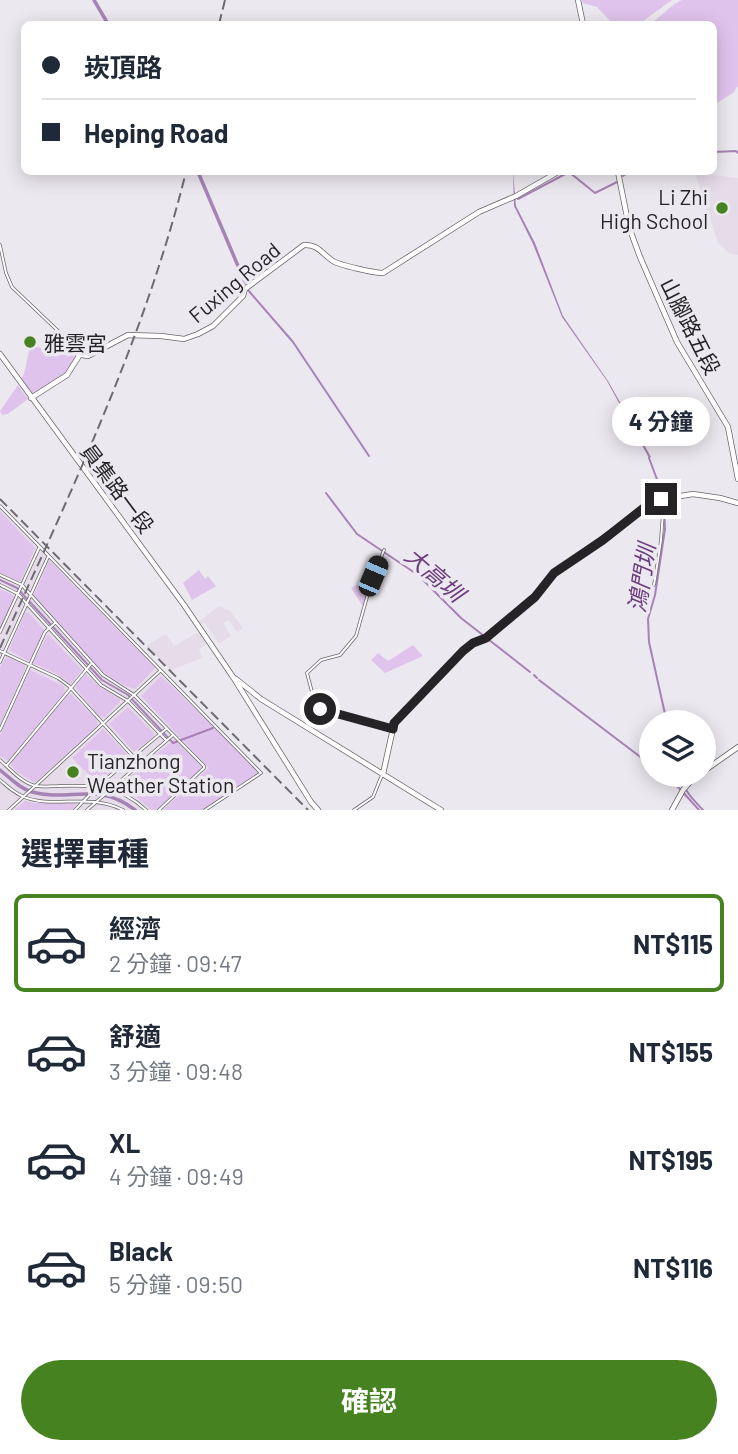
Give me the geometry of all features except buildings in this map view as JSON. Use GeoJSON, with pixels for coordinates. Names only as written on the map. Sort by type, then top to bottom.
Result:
{"type":"FeatureCollection","features":[{"type":"Feature","properties":{"kind":"street"},"geometry":{"type":"LineString","coordinates":[[578,0],[582,21]]}},
{"type":"Feature","properties":{"kind":"street","name":"Fuxing Road"},"geometry":{"type":"LineString","coordinates":[[31,398],[67,375],[80,354],[88,356],[128,335],[184,340],[213,326],[243,296],[247,287],[298,248],[306,245],[317,247],[335,263],[369,273],[383,273],[479,212],[516,196],[553,175]]}},
{"type":"Feature","properties":{"kind":"street","name":"山腳路五段"},"geometry":{"type":"LineString","coordinates":[[619,175],[631,232],[677,342],[729,427],[738,479]]}},
{"type":"Feature","properties":{"kind":"street"},"geometry":{"type":"LineString","coordinates":[[0,245],[5,273],[12,287],[80,354]]}},
{"type":"Feature","properties":{"kind":"street","name":"員集路一段"},"geometry":{"type":"LineString","coordinates":[[0,356],[173,590],[233,677]]}},
{"type":"Feature","properties":{"kind":"street"},"geometry":{"type":"LineString","coordinates":[[354,810],[373,797],[383,774],[394,723],[451,663],[473,643],[486,638],[535,597],[554,573],[603,540],[650,503],[693,494],[738,503]]}},
{"type":"Feature","properties":{"kind":"street"},"geometry":{"type":"LineString","coordinates":[[654,585],[665,498]]}},
{"type":"Feature","properties":{"kind":"street"},"geometry":{"type":"LineString","coordinates":[[0,506],[261,773],[205,810]]}},
{"type":"Feature","properties":{"kind":"street"},"geometry":{"type":"LineString","coordinates":[[0,632],[39,547]]}},
{"type":"Feature","properties":{"kind":"street"},"geometry":{"type":"LineString","coordinates":[[384,550],[371,583],[358,634],[340,655],[321,660],[307,673],[312,692],[322,711],[393,729]]}},
{"type":"Feature","properties":{"kind":"street"},"geometry":{"type":"LineString","coordinates":[[0,662],[48,556]]}},
{"type":"Feature","properties":{"kind":"street"},"geometry":{"type":"LineString","coordinates":[[0,575],[22,586],[106,678],[134,695],[204,766],[159,810]]}},
{"type":"Feature","properties":{"kind":"street"},"geometry":{"type":"LineString","coordinates":[[0,585],[18,594],[101,685],[128,701],[166,740]]}},
{"type":"Feature","properties":{"kind":"street"},"geometry":{"type":"LineString","coordinates":[[0,730],[30,664],[48,629],[54,623]]}},
{"type":"Feature","properties":{"kind":"street"},"geometry":{"type":"LineString","coordinates":[[0,650],[58,678],[71,688],[139,763]]}},
{"type":"Feature","properties":{"kind":"street"},"geometry":{"type":"LineString","coordinates":[[7,766],[92,663]]}},
{"type":"Feature","properties":{"kind":"street"},"geometry":{"type":"LineString","coordinates":[[9,810],[161,671]]}},
{"type":"Feature","properties":{"kind":"street"},"geometry":{"type":"LineString","coordinates":[[233,677],[261,699],[441,810]]}},
{"type":"Feature","properties":{"kind":"street"},"geometry":{"type":"LineString","coordinates":[[233,677],[318,810]]}},
{"type":"Feature","properties":{"kind":"street"},"geometry":{"type":"LineString","coordinates":[[75,810],[98,786],[167,728]]}},
{"type":"Feature","properties":{"kind":"street"},"geometry":{"type":"LineString","coordinates":[[86,810],[173,734]]}},
{"type":"Feature","properties":{"kind":"street"},"geometry":{"type":"LineString","coordinates":[[716,763],[738,747]]}},
{"type":"Feature","properties":{"kind":"street"},"geometry":{"type":"LineString","coordinates":[[0,760],[35,786],[110,788],[129,796],[146,810]]}},
{"type":"Feature","properties":{"kind":"street"},"geometry":{"type":"LineString","coordinates":[[0,780],[23,797],[40,801],[95,801],[123,810]]}},
{"type":"Feature","properties":{"kind":"street"},"geometry":{"type":"LineString","coordinates":[[672,810],[685,787]]}},
{"type":"Feature","properties":{"kind":"shaded area"},"geometry":{"type":"Polygon","coordinates":[[[582,0],[672,0],[643,21],[610,21],[597,7],[583,3],[582,0]]]}},
{"type":"Feature","properties":{"kind":"shaded area"},"geometry":{"type":"Polygon","coordinates":[[[682,0],[738,0],[738,86],[733,93],[717,103],[717,21],[654,21],[682,0]]]}},
{"type":"Feature","properties":{"kind":"shaded area"},"geometry":{"type":"Polygon","coordinates":[[[513,175],[516,206],[535,243],[563,316],[608,381],[651,457],[649,458],[607,381],[562,317],[533,244],[514,206],[513,175]]]}},
{"type":"Feature","properties":{"kind":"shaded area","name":"Li Zhi High School"},"geometry":{"type":"Polygon","coordinates":[[[696,175],[738,178],[738,255],[729,253],[718,243],[696,175]]]}},
{"type":"Feature","properties":{"kind":"shaded area"},"geometry":{"type":"Polygon","coordinates":[[[32,345],[55,353],[78,356],[67,375],[32,398],[20,381],[32,345]]]}},
{"type":"Feature","properties":{"kind":"shaded area"},"geometry":{"type":"Polygon","coordinates":[[[18,385],[28,399],[8,414],[2,415],[0,411],[18,385]]]}},
{"type":"Feature","properties":{"kind":"shaded area"},"geometry":{"type":"Polygon","coordinates":[[[0,504],[262,772],[204,810],[0,810],[0,504]]]}},
{"type":"Feature","properties":{"kind":"shaded area"},"geometry":{"type":"Polygon","coordinates":[[[0,511],[35,548],[21,581],[0,573],[0,511]]]}},
{"type":"Feature","properties":{"kind":"shaded area"},"geometry":{"type":"Polygon","coordinates":[[[49,560],[155,668],[135,689],[121,683],[93,663],[33,597],[49,560]]]}},
{"type":"Feature","properties":{"kind":"shaded area"},"geometry":{"type":"Polygon","coordinates":[[[199,570],[205,579],[208,576],[216,586],[192,600],[183,583],[199,570]]]}},
{"type":"Feature","properties":{"kind":"shaded area"},"geometry":{"type":"Polygon","coordinates":[[[371,577],[364,608],[351,588],[371,577]]]}},
{"type":"Feature","properties":{"kind":"shaded area"},"geometry":{"type":"Polygon","coordinates":[[[0,589],[13,595],[14,599],[0,628],[0,589]]]}},
{"type":"Feature","properties":{"kind":"shaded area"},"geometry":{"type":"Polygon","coordinates":[[[219,606],[230,611],[243,628],[237,632],[229,620],[223,623],[231,636],[219,644],[204,622],[200,625],[198,622],[219,606]]]}},
{"type":"Feature","properties":{"kind":"shaded area"},"geometry":{"type":"Polygon","coordinates":[[[25,613],[29,613],[44,630],[28,661],[9,650],[25,613]]]}},
{"type":"Feature","properties":{"kind":"shaded area"},"geometry":{"type":"Polygon","coordinates":[[[199,632],[207,644],[199,649],[202,658],[171,670],[146,646],[166,634],[174,646],[199,632]]]}},
{"type":"Feature","properties":{"kind":"shaded area"},"geometry":{"type":"Polygon","coordinates":[[[48,634],[82,670],[71,684],[33,663],[48,634]]]}},
{"type":"Feature","properties":{"kind":"shaded area"},"geometry":{"type":"Polygon","coordinates":[[[413,645],[423,656],[385,673],[371,660],[378,653],[388,661],[413,645]]]}},
{"type":"Feature","properties":{"kind":"shaded area"},"geometry":{"type":"Polygon","coordinates":[[[6,657],[25,665],[25,669],[0,725],[0,667],[6,657]]]}},
{"type":"Feature","properties":{"kind":"shaded area"},"geometry":{"type":"Polygon","coordinates":[[[30,670],[64,686],[65,692],[8,761],[0,756],[0,735],[30,670]]]}},
{"type":"Feature","properties":{"kind":"shaded area"},"geometry":{"type":"Polygon","coordinates":[[[86,674],[101,688],[120,699],[105,717],[100,717],[75,687],[86,674]]]}},
{"type":"Feature","properties":{"kind":"shaded area"},"geometry":{"type":"Polygon","coordinates":[[[161,676],[258,770],[258,773],[202,810],[163,810],[209,768],[141,696],[161,676]]]}},
{"type":"Feature","properties":{"kind":"shaded area"},"geometry":{"type":"Polygon","coordinates":[[[68,694],[96,719],[98,725],[33,782],[16,771],[11,765],[12,762],[68,694]]]}},
{"type":"Feature","properties":{"kind":"shaded area"},"geometry":{"type":"Polygon","coordinates":[[[128,707],[154,733],[153,737],[134,752],[109,724],[128,707]]]}},
{"type":"Feature","properties":{"kind":"shaded area"},"geometry":{"type":"Polygon","coordinates":[[[103,729],[129,756],[98,783],[72,758],[103,729]]]}},
{"type":"Feature","properties":{"kind":"shaded area"},"geometry":{"type":"Polygon","coordinates":[[[175,739],[203,768],[156,810],[151,810],[133,794],[117,787],[175,739]]]}},
{"type":"Feature","properties":{"kind":"shaded area"},"geometry":{"type":"Polygon","coordinates":[[[25,801],[76,805],[71,810],[14,810],[25,801]]]}},
{"type":"Feature","properties":{"kind":"waterway"},"geometry":{"type":"LineString","coordinates":[[94,0],[106,21]]}},
{"type":"Feature","properties":{"kind":"waterway"},"geometry":{"type":"LineString","coordinates":[[717,152],[738,153]]}},
{"type":"Feature","properties":{"kind":"waterway"},"geometry":{"type":"LineString","coordinates":[[199,175],[247,287]]}},
{"type":"Feature","properties":{"kind":"waterway"},"geometry":{"type":"LineString","coordinates":[[518,199],[563,175]]}},
{"type":"Feature","properties":{"kind":"waterway"},"geometry":{"type":"LineString","coordinates":[[573,175],[595,193],[617,182]]}},
{"type":"Feature","properties":{"kind":"waterway"},"geometry":{"type":"LineString","coordinates":[[248,290],[293,342],[369,456]]}},
{"type":"Feature","properties":{"kind":"waterway","name":"鴻門圳"},"geometry":{"type":"LineString","coordinates":[[649,458],[664,498]]}},
{"type":"Feature","properties":{"kind":"waterway","name":"大高圳"},"geometry":{"type":"LineString","coordinates":[[326,493],[357,534],[418,575],[461,618],[530,672]]}},
{"type":"Feature","properties":{"kind":"waterway","name":"鴻門圳"},"geometry":{"type":"LineString","coordinates":[[664,504],[665,529],[655,595],[648,619],[649,642],[664,710]]}},
{"type":"Feature","properties":{"kind":"waterway"},"geometry":{"type":"LineString","coordinates":[[0,580],[17,588],[102,680],[128,695],[173,743],[213,728]]}},
{"type":"Feature","properties":{"kind":"waterway","name":"大高圳"},"geometry":{"type":"LineString","coordinates":[[534,675],[537,678]]}},
{"type":"Feature","properties":{"kind":"waterway","name":"大高圳"},"geometry":{"type":"LineString","coordinates":[[539,680],[639,756]]}},
{"type":"Feature","properties":{"kind":"waterway"},"geometry":{"type":"LineString","coordinates":[[0,770],[32,792],[108,796],[135,810]]}},
{"type":"Feature","properties":{"kind":"waterway","name":"鴻門圳"},"geometry":{"type":"LineString","coordinates":[[678,787],[699,810]]}},
{"type":"Feature","properties":{"kind":"waterway","name":"鴻門圳"},"geometry":{"type":"LineString","coordinates":[[685,787],[703,810]]}},
{"type":"Feature","properties":{"kind":"railway"},"geometry":{"type":"LineString","coordinates":[[220,21],[225,0]]}},
{"type":"Feature","properties":{"kind":"railway"},"geometry":{"type":"LineString","coordinates":[[0,648],[79,473],[128,355],[169,234],[185,175]]}},
{"type":"Feature","properties":{"kind":"railway"},"geometry":{"type":"LineString","coordinates":[[0,499],[308,810]]}},
{"type":"Feature","properties":{"kind":"place","name":"Li Zhi High School"},"geometry":{"type":"Point","coordinates":[722,208]}},
{"type":"Feature","properties":{"kind":"place","name":"雅雲宮"},"geometry":{"type":"Point","coordinates":[30,342]}},
{"type":"Feature","properties":{"kind":"place","name":"Tianzhong Weather Station"},"geometry":{"type":"Point","coordinates":[73,772]}},
{"type":"Feature","properties":{"kind":"route"},"geometry":{"type":"LineString","coordinates":[[320,709],[393,729],[394,723],[463,651],[486,638],[535,597],[554,573],[603,540],[650,503],[661,499]]}}]}
